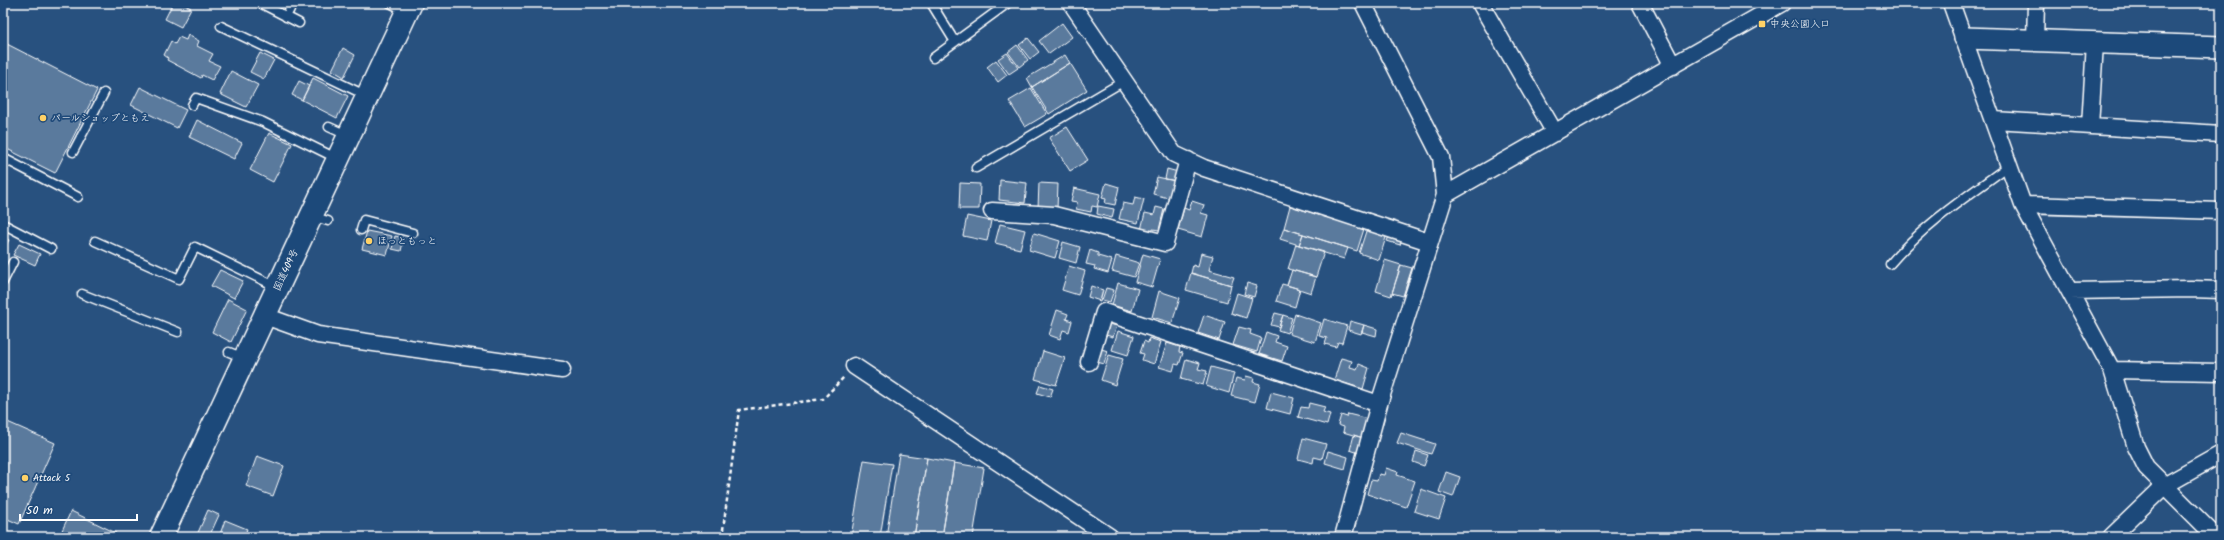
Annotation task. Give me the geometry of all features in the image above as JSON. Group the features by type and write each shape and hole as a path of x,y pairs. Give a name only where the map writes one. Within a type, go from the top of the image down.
{"highway":[{"name":"国道409号","path":"161,537 237,355 265,316 278,287 286,261 311,222 322,180 338,160 349,137 367,96 402,6"}],"street":[{"path":"1071,3 1174,154 1204,168 1429,242"},
{"path":"1343,537 1379,404 1445,195 1441,157 1363,3"},
{"path":"1480,3 1555,132"},
{"path":"1640,3 1673,66"},
{"path":"1445,195 1782,3"},
{"path":"1951,3 1965,38 2023,205 2112,370 2136,447 2146,467 2216,537"},
{"path":"2035,41 2036,3"},
{"path":"1965,38 2221,47"},
{"path":"2090,126 2095,43"},
{"path":"1994,120 2221,134"},
{"path":"992,211 1054,215 1165,243 1188,160"},
{"path":"2023,205 2221,211"},
{"path":"2070,291 2221,290"},
{"path":"1089,362 1104,312 1379,404"},
{"path":"265,316 318,335 562,370"},
{"path":"854,366 1110,537"},
{"path":"2112,370 2221,372"},
{"path":"2111,537 2164,486 2221,454"}],"lane":[{"path":"260,3 299,23"},
{"path":"286,17 293,3"},
{"path":"931,3 955,42"},
{"path":"933,58 1008,3"},
{"path":"222,26 367,96"},
{"path":"976,168 1124,81"},
{"path":"73,152 104,93"},
{"path":"192,105 196,98 263,122 338,160"},
{"path":"328,127 349,137"},
{"path":"3,158 78,197"},
{"path":"1890,264 1906,245 1947,209 2010,165"},
{"path":"361,230 364,220 413,233"},
{"path":"3,224 51,249"},
{"path":"95,241 179,279 195,247 278,287"},
{"path":"3,282 13,262"},
{"path":"82,294 178,332"}],"path":[{"path":"722,537 739,410 823,399 854,366"}],"building":[{"path":"173,3 181,3 191,8 181,27 165,19"},
{"path":"1062,23 1072,37 1049,54 1039,41"},
{"path":"188,35 199,41 197,46 213,54 209,61 220,66 212,80 202,75 201,78 167,60 168,58 164,55 171,41 175,44 179,37 186,40"},
{"path":"1028,38 1039,52 1030,59 1019,45"},
{"name":"パールショップともえ","path":"3,42 97,90 55,173 3,147"},
{"path":"1017,45 1028,60 1019,67 1008,52"},
{"path":"343,48 355,55 344,77 332,70"},
{"path":"260,53 274,60 264,79 250,72"},
{"path":"1007,53 1018,68 1009,74 998,59"},
{"path":"1065,55 1070,63 1032,87 1027,78"},
{"path":"996,60 1007,75 998,82 987,67"},
{"path":"1070,63 1087,90 1049,114 1032,87"},
{"path":"231,71 258,85 246,107 220,94"},
{"path":"313,78 348,96 337,118 302,100"},
{"path":"299,81 309,86 302,100 292,95"},
{"path":"140,87 186,110 177,128 131,105"},
{"path":"1031,88 1047,114 1025,127 1009,101"},
{"path":"197,120 242,143 234,159 189,137"},
{"path":"1067,127 1088,160 1070,171 1049,138"},
{"path":"269,133 292,144 273,182 250,170"},
{"path":"1167,169 1178,172 1176,181 1165,179"},
{"path":"1157,177 1176,181 1172,199 1153,194"},
{"path":"1000,180 1027,183 1025,203 999,200"},
{"path":"960,183 980,184 979,209 959,209"},
{"path":"1039,183 1058,184 1057,209 1038,208"},
{"path":"1106,183 1119,187 1115,205 1105,203 1106,199 1102,198"},
{"path":"1074,188 1100,194 1097,207 1092,206 1091,212 1076,209 1077,202 1071,201"},
{"path":"1135,197 1144,199 1138,223 1119,219 1123,203 1133,205"},
{"path":"1192,201 1204,205 1201,213 1208,215 1202,237 1178,230 1184,208 1189,210"},
{"path":"1098,206 1114,209 1112,218 1097,214"},
{"path":"1290,206 1364,229 1357,251 1284,228"},
{"path":"1156,207 1164,209 1159,230 1153,229 1152,233 1141,230 1145,213 1154,215"},
{"path":"967,216 991,221 987,241 963,236"},
{"path":"1000,224 1025,230 1020,249 995,243"},
{"path":"1284,228 1303,234 1299,245 1280,239"},
{"path":"1367,228 1387,234 1379,260 1359,253"},
{"path":"367,231 392,236 387,255 362,249"},
{"path":"1034,233 1060,241 1055,258 1029,250"},
{"path":"1303,234 1348,248 1344,259 1299,245"},
{"path":"1390,234 1402,238 1400,245 1387,241"},
{"path":"395,236 404,238 401,251 392,249"},
{"path":"3,237 9,240 3,251"},
{"path":"1063,242 1080,247 1076,263 1059,258"},
{"path":"19,244 40,254 35,265 13,255"},
{"path":"1296,244 1324,252 1316,277 1288,269"},
{"path":"1090,250 1098,253 1098,256 1112,260 1108,273 1094,269 1095,266 1086,264"},
{"path":"1201,253 1213,256 1209,270 1234,277 1231,285 1191,273 1193,265 1198,267"},
{"path":"1143,254 1160,259 1152,287 1135,282"},
{"path":"1116,256 1139,263 1134,277 1112,271"},
{"path":"1385,260 1401,265 1391,296 1376,291"},
{"path":"1401,265 1412,268 1403,296 1392,293"},
{"path":"1069,266 1085,271 1078,295 1062,290"},
{"path":"220,270 243,281 234,298 211,286"},
{"path":"1292,270 1316,277 1311,293 1287,285"},
{"path":"1191,273 1231,285 1227,302 1186,290"},
{"path":"1118,283 1138,289 1132,311 1112,305"},
{"path":"1247,283 1257,286 1254,297 1244,294"},
{"path":"1282,284 1300,289 1295,307 1276,301"},
{"path":"1091,286 1103,290 1100,301 1088,297"},
{"path":"1106,288 1114,290 1110,302 1102,300"},
{"path":"1159,291 1180,298 1172,323 1152,317"},
{"path":"1237,293 1252,298 1246,318 1231,313"},
{"path":"228,299 247,309 231,342 212,332"},
{"path":"1057,310 1068,314 1066,319 1072,321 1069,332 1063,330 1060,339 1049,335"},
{"path":"1275,313 1283,315 1279,327 1271,325"},
{"path":"1295,314 1321,323 1315,342 1289,334"},
{"path":"1204,315 1225,322 1219,340 1198,333"},
{"path":"1283,315 1292,318 1287,333 1278,330"},
{"path":"1324,319 1347,326 1342,343 1338,342 1336,347 1325,344 1327,338 1319,336"},
{"path":"1350,321 1364,325 1361,334 1348,330"},
{"path":"1106,323 1117,326 1113,337 1102,334"},
{"path":"1364,325 1377,329 1376,336 1362,332"},
{"path":"1239,327 1251,330 1250,334 1261,338 1257,352 1233,345"},
{"path":"1118,331 1134,336 1128,355 1112,350"},
{"path":"1266,332 1277,336 1275,342 1287,346 1282,361 1259,354"},
{"path":"1149,338 1161,342 1154,364 1142,360 1144,354 1140,353 1144,341 1148,343"},
{"path":"1167,343 1180,347 1179,352 1183,353 1179,365 1175,364 1173,371 1159,367"},
{"path":"1098,348 1108,351 1104,364 1094,361"},
{"path":"1043,351 1065,358 1056,385 1035,379"},
{"path":"1109,355 1123,359 1115,385 1101,380"},
{"path":"1341,358 1352,361 1350,367 1357,369 1359,364 1369,368 1363,389 1334,380"},
{"path":"1186,359 1200,363 1198,369 1207,371 1203,385 1181,379"},
{"path":"1211,367 1234,373 1229,393 1206,386"},
{"path":"1246,376 1254,378 1253,382 1260,384 1255,402 1231,396 1236,378 1245,380"},
{"path":"1040,385 1053,389 1050,397 1037,393"},
{"path":"1271,392 1294,398 1290,414 1267,408"},
{"path":"1309,403 1325,407 1323,412 1330,414 1327,425 1298,417 1301,407 1308,408"},
{"path":"1348,414 1368,419 1363,438 1343,432 1344,427 1338,425 1341,415 1347,417"},
{"path":"3,420 55,443 19,524 3,517"},
{"path":"1401,433 1435,444 1431,454 1397,443"},
{"path":"1354,435 1363,438 1359,453 1350,450"},
{"path":"1303,438 1326,444 1322,459 1314,457 1313,463 1298,459"},
{"path":"1328,451 1348,457 1345,469 1325,463"},
{"path":"1416,451 1428,455 1424,466 1413,462"},
{"path":"899,454 927,458 914,537 886,537"},
{"path":"257,456 284,466 273,496 246,486"},
{"path":"927,458 954,463 942,537 914,537"},
{"path":"864,460 892,464 880,537 851,537"},
{"path":"954,463 984,468 973,537 942,537"},
{"path":"1386,468 1398,472 1397,475 1415,481 1406,507 1367,494 1371,480 1377,481 1379,474 1384,475"},
{"path":"1446,472 1460,477 1453,497 1439,492"},
{"path":"1421,489 1446,498 1439,519 1414,511"},
{"path":"208,510 219,515 209,537 196,537"},
{"path":"71,511 116,533 114,537 59,537"},
{"path":"225,520 247,529 244,537 219,537"}],"place":[{"name":"中央公園入口","path":"1762,24"},
{"name":"パールショップともえ","path":"43,118"},
{"name":"ほっともっと","path":"369,241"},
{"name":"Attack 5","path":"25,478"}]}
